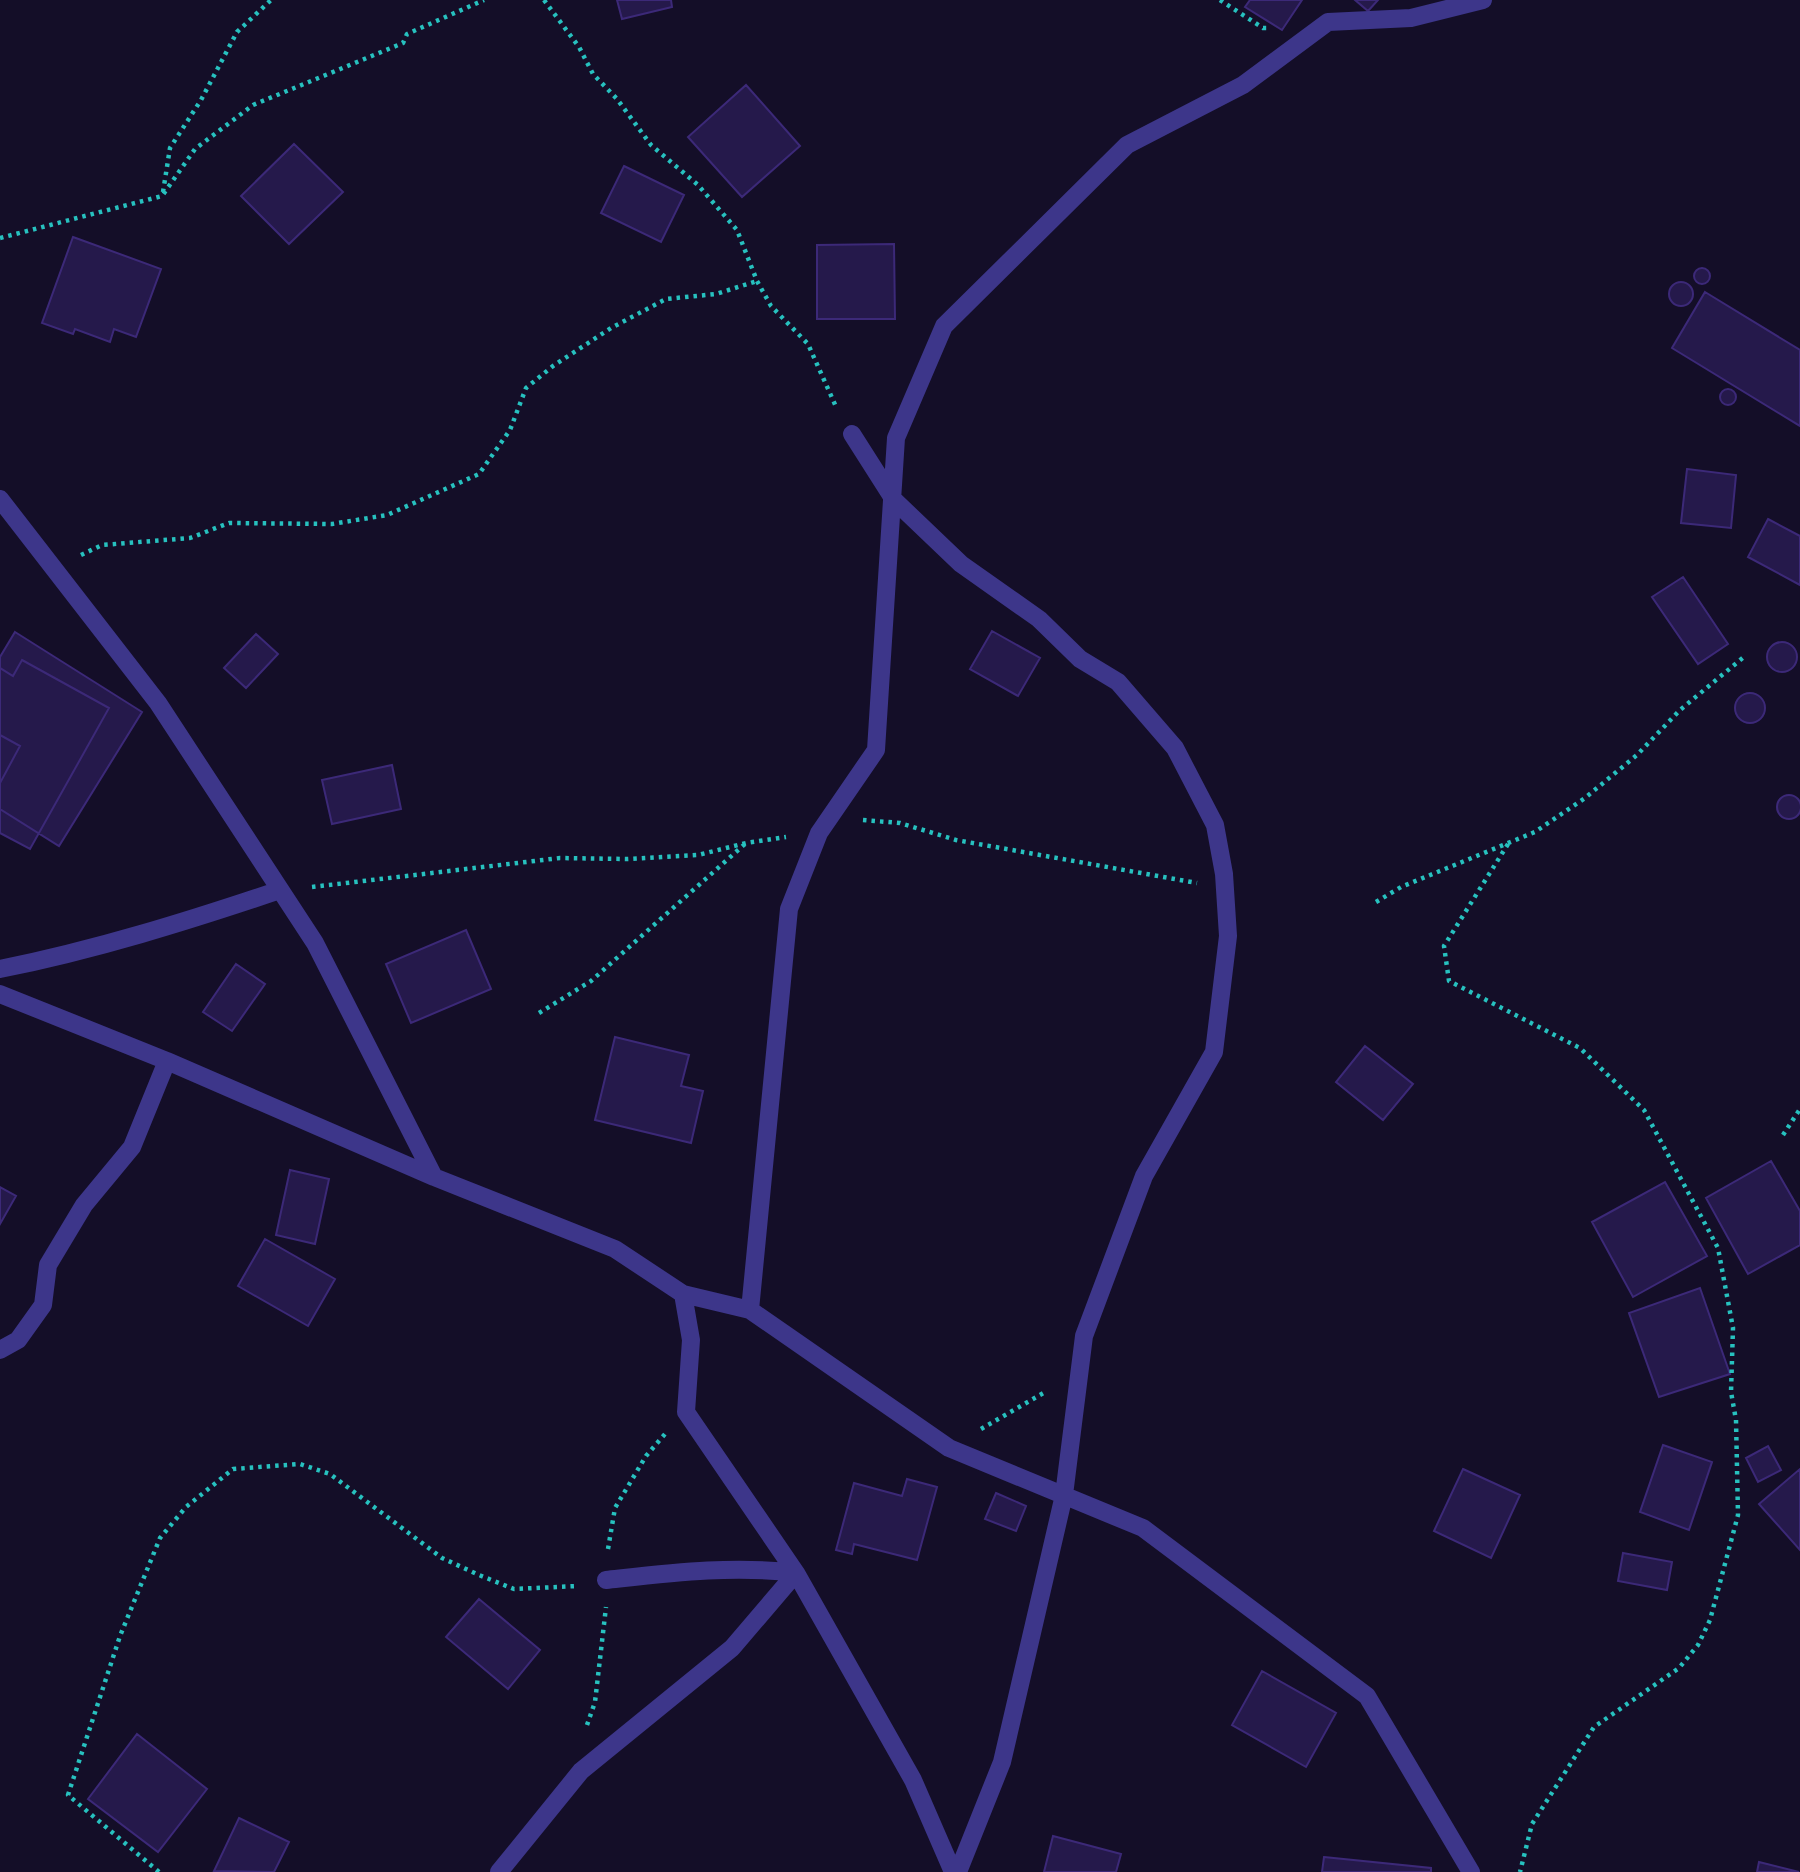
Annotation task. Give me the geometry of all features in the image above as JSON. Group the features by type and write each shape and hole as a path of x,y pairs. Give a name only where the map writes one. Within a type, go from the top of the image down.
{"street":[{"path":"750,1310 789,909 819,833 876,750 887,544 894,500 896,438 944,326 1127,145 1243,85 1328,22 1411,18 1483,0"},
{"path":"852,434 894,500 961,564 1039,620 1080,659 1118,682 1175,748 1214,825 1225,894 1228,936 1214,1052 1144,1176 1084,1336 1064,1495 1002,1762 955,1872"},
{"path":"0,499 158,703 315,943 434,1177"},
{"path":"0,969 53,958 200,917 280,890"},
{"path":"0,994 167,1061 434,1177 615,1249 683,1294 750,1310 949,1448 1143,1528 1367,1696 1471,1872"},
{"path":"0,1350 18,1340 43,1305 48,1265 84,1205 132,1147 167,1061"},
{"path":"683,1294 691,1340 686,1412 796,1573 913,1780 955,1872"},
{"path":"606,1580 758,1568 796,1573"},
{"path":"499,1872 581,1771 732,1648 796,1573"}],"path":[{"path":"162,197 170,148 201,100 237,32 271,0"},
{"path":"0,238 162,197 195,149 253,105 402,43 407,34 484,0"},
{"path":"544,0 579,47 593,74 617,99 651,145 698,185 737,230 757,281 771,306 807,344 836,407 852,434"},
{"path":"1220,0 1263,28 1276,27"},
{"path":"55,568 102,545 190,538 229,523 332,524 387,515 479,474 510,430 526,388 553,366 611,328 666,299 716,294 757,281"},
{"path":"1376,902 1401,887 1535,832 1585,798 1637,755 1680,710 1745,656"},
{"path":"280,890 560,858 628,859 698,855 746,842 819,833 867,819 900,823 956,840 1086,866 1201,884 1225,894"},
{"path":"539,1013 591,981 746,842"},
{"path":"1508,844 1444,946 1449,981 1580,1048 1644,1110 1718,1248 1733,1328 1731,1392 1736,1420 1738,1515 1723,1578 1698,1645 1679,1668 1594,1727 1532,1824 1520,1872"},
{"path":"1783,1135 1800,1109"},
{"path":"949,1448 1062,1383 1076,1387"},
{"path":"159,1872 68,1796 120,1636 160,1538 186,1507 233,1469 300,1464 330,1474 442,1558 514,1589 566,1589 606,1580"}],"building":[{"path":"617,0 671,0 672,7 622,19"},
{"path":"1250,0 1302,0 1282,30 1245,7"},
{"path":"1355,0 1378,0 1368,11"},
{"path":"746,85 800,146 742,197 688,137"},
{"path":"294,144 343,192 289,244 241,196"},
{"path":"624,166 684,195 661,242 601,213"},
{"path":"73,237 161,269 136,337 114,329 110,342 75,329 73,334 42,323"},
{"path":"894,244 895,319 817,319 817,245"},
{"path":"1702,268 1708,270 1708,282 1702,284 1696,282 1694,276 1696,270"},
{"path":"1681,282 1692,289 1693,294 1686,305 1681,306 1670,299 1669,294 1676,283"},
{"path":"1705,292 1800,350 1800,426 1672,348"},
{"path":"1728,389 1734,391 1734,403 1728,405 1722,403 1720,397 1722,391"},
{"path":"1687,469 1736,475 1731,528 1681,523"},
{"path":"1768,519 1800,536 1800,585 1748,557"},
{"path":"1683,577 1728,644 1698,664 1652,597"},
{"path":"992,631 1040,658 1018,696 970,669"},
{"path":"15,632 142,712 59,846 0,809 0,657"},
{"path":"256,634 278,654 246,688 224,668"},
{"path":"1782,642 1788,643 1796,651 1796,663 1788,671 1782,672 1776,671 1768,663 1767,657 1768,651 1776,643"},
{"path":"22,660 109,708 30,849 0,833 0,783 20,746 0,735 0,668 13,676"},
{"path":"1750,693 1761,697 1765,708 1761,719 1750,723 1739,719 1735,708 1739,697"},
{"path":"392,765 401,809 332,824 322,780"},
{"path":"1789,795 1798,798 1801,807 1798,816 1789,819 1780,816 1777,807 1780,798"},
{"path":"466,930 491,989 411,1023 386,964"},
{"path":"236,964 265,984 232,1031 203,1012"},
{"path":"615,1037 689,1055 681,1086 703,1091 691,1143 595,1120"},
{"path":"1365,1046 1413,1084 1383,1120 1336,1082"},
{"path":"1771,1161 1800,1211 1800,1245 1748,1274 1706,1198"},
{"path":"290,1170 329,1179 315,1244 276,1235"},
{"path":"1665,1182 1707,1256 1633,1297 1592,1222"},
{"path":"0,1187 16,1196 0,1224"},
{"path":"265,1239 335,1279 308,1326 238,1286"},
{"path":"1700,1288 1730,1374 1659,1397 1629,1313"},
{"path":"1663,1445 1712,1462 1689,1530 1640,1512"},
{"path":"1768,1446 1781,1470 1758,1482 1746,1458"},
{"path":"1463,1469 1520,1495 1491,1558 1434,1531"},
{"path":"1800,1469 1800,1550 1759,1504"},
{"path":"907,1479 937,1487 917,1560 854,1544 852,1554 836,1550 854,1483 902,1496"},
{"path":"996,1493 1026,1506 1016,1531 985,1519"},
{"path":"1623,1553 1672,1562 1667,1590 1618,1581"},
{"path":"479,1599 540,1650 508,1689 446,1637"},
{"path":"1262,1671 1336,1713 1306,1767 1232,1725"},
{"path":"137,1734 207,1789 158,1852 88,1799"},
{"path":"239,1818 289,1842 274,1872 214,1871"},
{"path":"1053,1836 1121,1854 1116,1872 1044,1872"},
{"path":"1324,1857 1431,1868 1431,1872 1322,1872"},
{"path":"1759,1862 1799,1872 1757,1872"}]}
